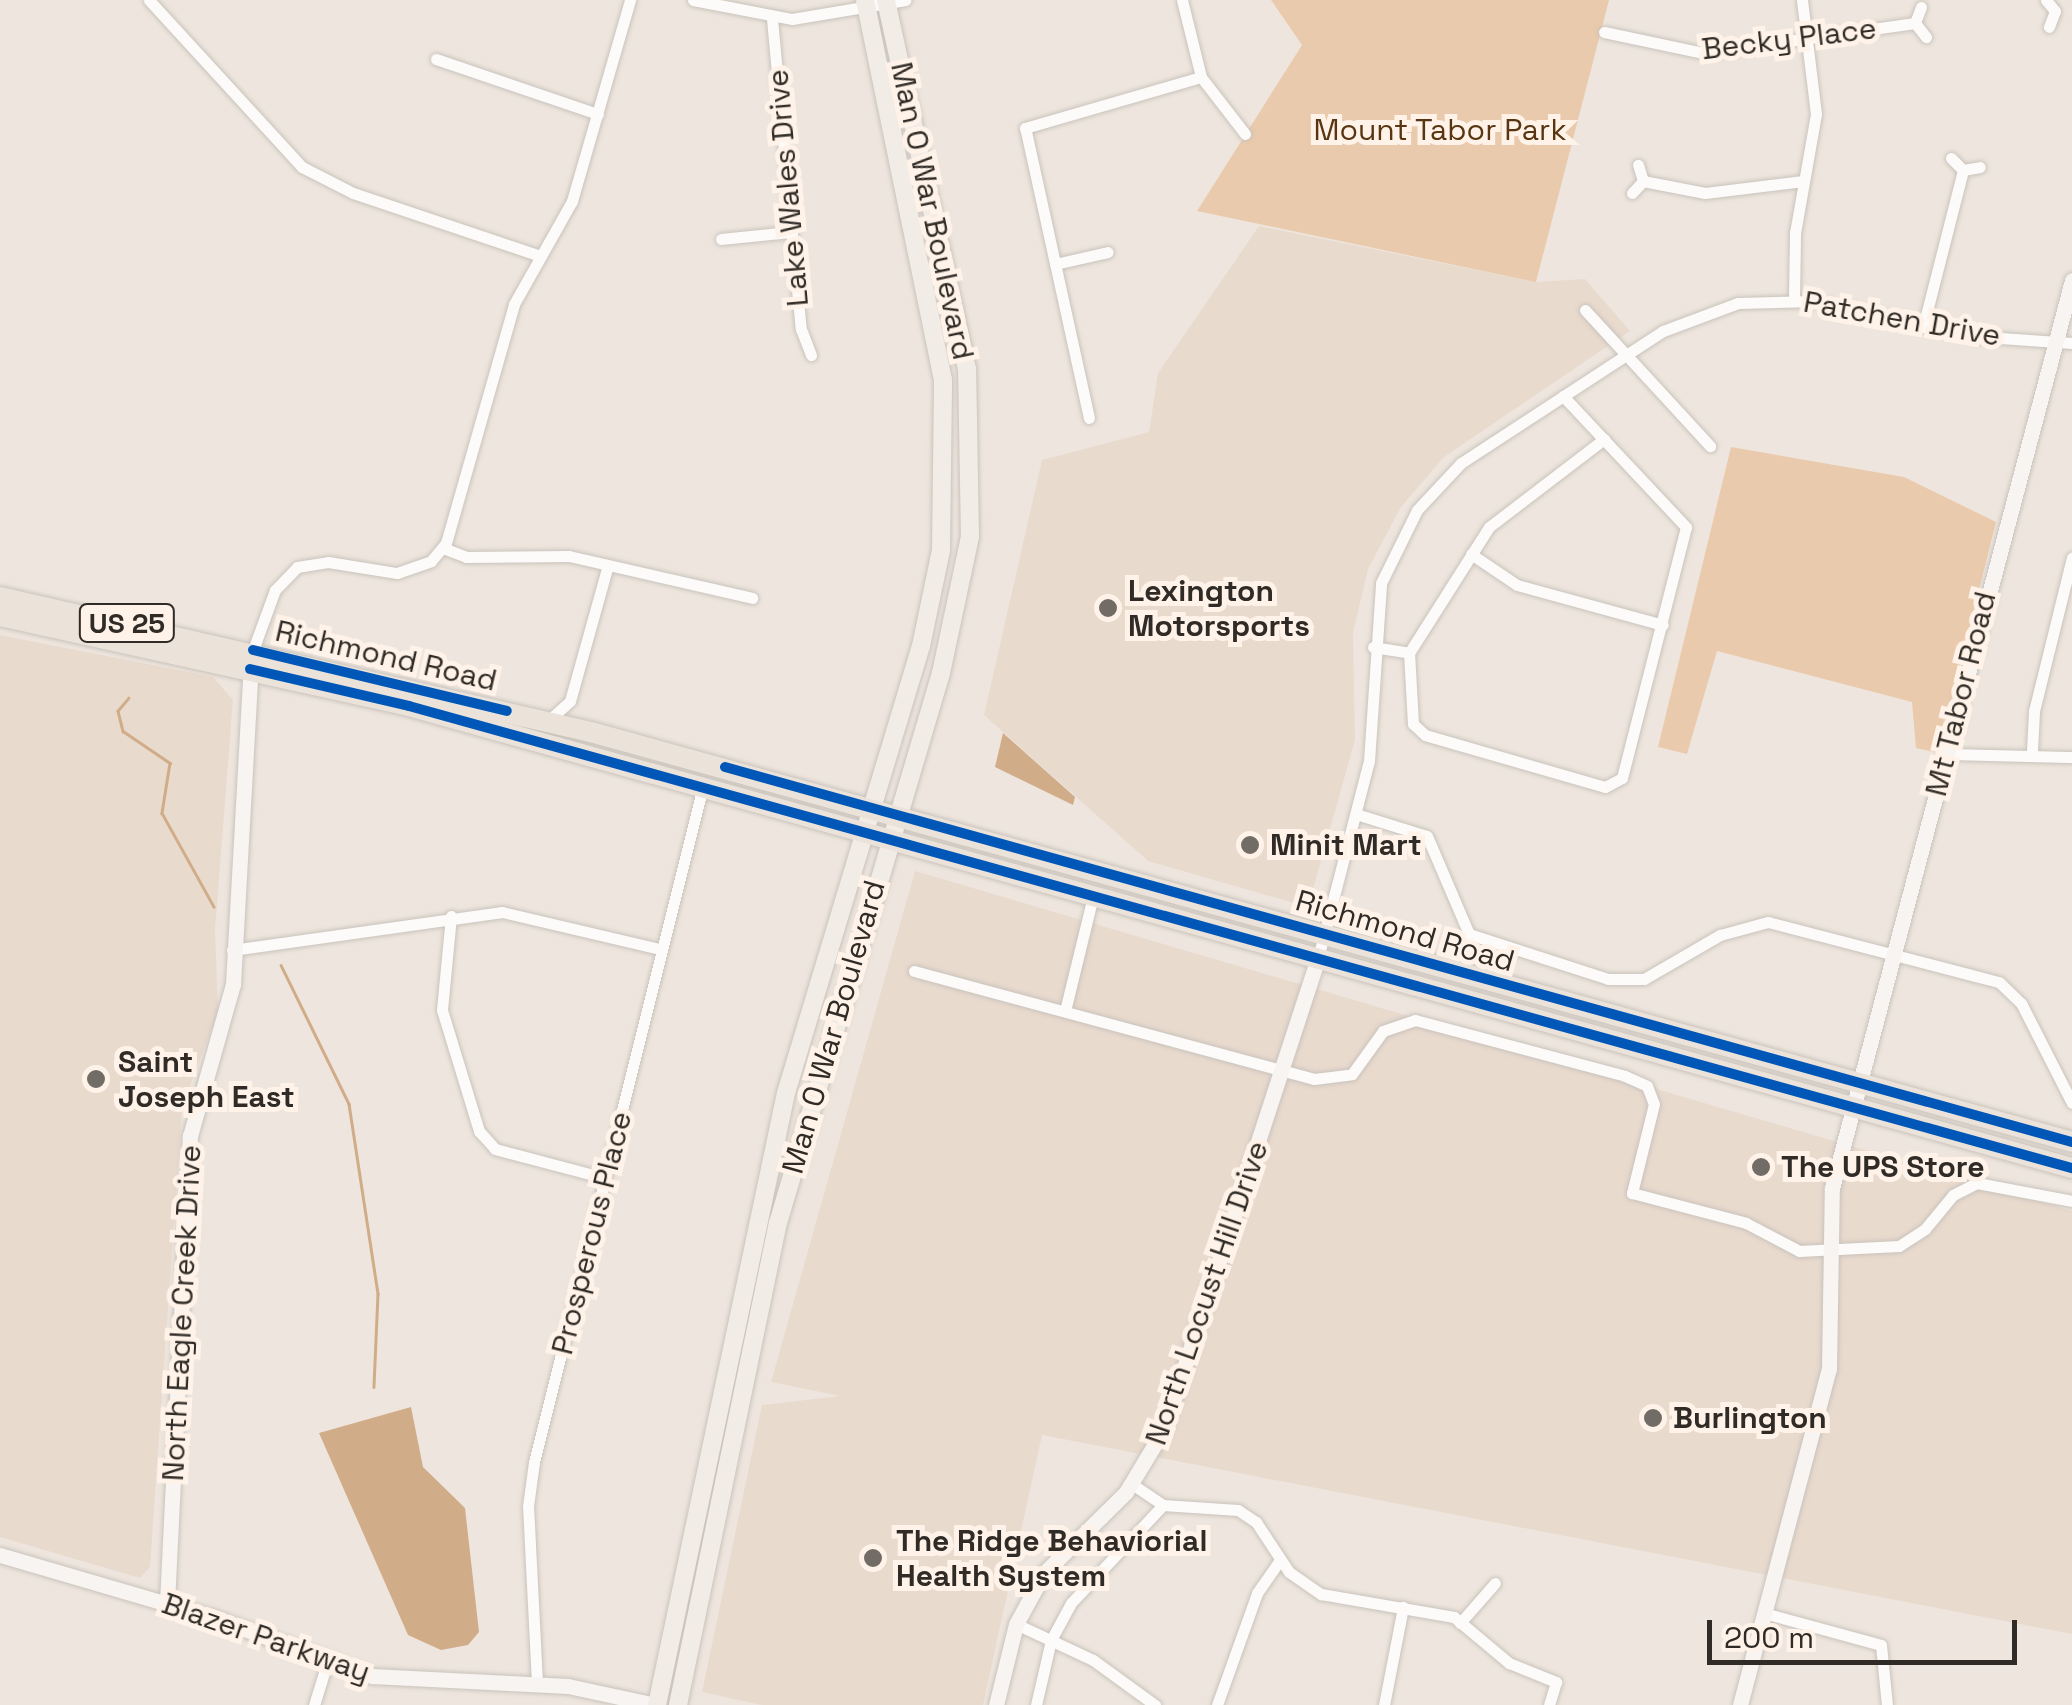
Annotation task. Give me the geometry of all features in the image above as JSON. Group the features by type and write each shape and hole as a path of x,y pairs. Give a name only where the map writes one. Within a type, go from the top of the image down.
{"highway":[{"name":"Richmond Road","path":"0,597 252,660 702,790 2072,1168"},
{"name":"Richmond Road","path":"0,616 252,660 545,720 899,814 2072,1142"}],"main road":[{"name":"Man O War Boulevard","path":"678,1705 778,1223 951,637 974,479 968,369 893,1"},
{"name":"Man O War Boulevard","path":"656,1705 778,1130 933,600 947,456 935,326 866,4"}],"street":[{"path":"149,0 302,167 353,194 540,256"},
{"path":"252,660 275,590 297,567 328,562 398,573 431,562 443,548 514,304 572,201 630,0"},
{"path":"693,0 772,19 893,1"},
{"path":"1182,0 1201,77 1245,134"},
{"path":"1794,299 1803,181 1816,114 1802,0"},
{"path":"2048,27 2051,5 2072,8"},
{"name":"Becky Place","path":"1915,23 1921,7"},
{"name":"Lake Wales Drive","path":"772,19 790,232 810,355"},
{"name":"Becky Place","path":"1604,32 1704,53 1915,23"},
{"name":"Becky Place","path":"1915,23 1926,37"},
{"path":"436,59 598,114"},
{"path":"1089,418 1025,128 1201,77"},
{"path":"1951,158 1962,170"},
{"path":"1638,165 1643,181"},
{"path":"1962,170 1980,166"},
{"path":"1923,327 1962,170"},
{"path":"1643,181 1705,193 1803,181"},
{"path":"1632,193 1643,181"},
{"path":"721,239 790,232"},
{"path":"1055,264 1108,252"},
{"name":"Mt Tabor Road","path":"1740,1705 1829,1369 1832,1188 2072,280"},
{"name":"Patchen Drive","path":"1318,958 1372,738 1372,647 1381,583 1417,510 1461,463 1626,355 1711,310 1794,299 1923,327 2072,344"},
{"path":"1586,310 1710,446"},
{"path":"1564,396 1686,527 1622,778 1605,786 1425,735 1413,724 1409,653 1489,527 1604,440"},
{"path":"443,548 466,557 548,555 752,598"},
{"path":"1471,554 1517,585 1663,625"},
{"path":"2032,751 2036,699 2072,558"},
{"path":"545,720 570,701 608,565"},
{"path":"1372,647 1409,653"},
{"name":"North Eagle Creek Drive","path":"167,1604 190,1136 228,1011 252,660"},
{"path":"570,701 591,732"},
{"path":"1946,754 2032,751 2072,757"},
{"name":"Prosperous Place","path":"538,1683 530,1488 702,790"},
{"path":"1356,814 1427,836 1443,859 1459,923 1480,941 1608,979 1644,979 1720,935 1768,922 2004,985 2072,1103"},
{"path":"1065,1011 1093,896"},
{"path":"232,950 451,916 502,912 660,949"},
{"path":"451,916 442,1010 479,1131 495,1149 605,1178"},
{"name":"North Locust Hill Drive","path":"996,1705 1016,1624 1044,1573 1132,1484 1189,1363 1318,958"},
{"path":"914,971 1284,1071 1339,1080 1357,1069 1383,1031 1415,1020 1625,1076 1647,1086 1654,1104 1632,1193 1746,1223 1788,1249 1829,1252 1907,1242 1952,1195 1978,1183 2072,1201"},
{"path":"1132,1484 1163,1505 1238,1510 1256,1522 1280,1560 1321,1594 1403,1607 1460,1624 1510,1663 1556,1682 1549,1705"},
{"path":"1036,1705 1051,1640 1071,1603 1163,1505"},
{"name":"Blazer Parkway","path":"0,1555 167,1604 326,1663 411,1682 538,1683 656,1705"},
{"path":"1217,1705 1257,1593 1280,1560"},
{"path":"1460,1624 1495,1583"},
{"path":"1384,1705 1403,1607"},
{"path":"1764,1613 1880,1645 1888,1705"},
{"path":"1016,1624 1051,1640 1155,1705"},
{"path":"314,1705 326,1663"}],"shaded area":[{"path":"1259,226 1536,282 1585,279 1630,331 1444,457 1401,507 1368,569 1353,633 1355,740 1308,907 1148,861 984,715 1042,460 1149,432 1158,373"},
{"name":"Saint Joseph East","path":"0,635 213,677 233,700 215,930 218,1012 182,1107 150,1567 140,1578 0,1537"},
{"path":"1003,733 1075,797 1073,805 995,767"},
{"path":"915,871 2072,1211 2072,1634 1042,1435 983,1705 761,1705 702,1692 762,1405 840,1396 771,1382"},
{"path":"411,1407 423,1467 465,1508 479,1632 468,1645 441,1650 408,1635 319,1433"}],"green space":[{"name":"Mount Tabor Park","path":"1271,0 1609,0 1536,282 1197,211 1302,45"},
{"path":"1731,447 1904,477 1996,522 1938,753 1916,748 1912,702 1717,651 1687,754 1658,747"}],"waterway":[{"path":"129,698 118,711 123,731 170,763 162,813 214,907"},
{"path":"281,965 349,1104 378,1294 374,1387"}],"cycle path":[{"path":"253,650 507,711"},
{"path":"250,669 409,706 2072,1168"},
{"path":"725,767 2072,1142"}],"place":[{"name":"Lexington Motorsports","path":"1108,608"},
{"name":"Minit Mart","path":"1250,845"},
{"name":"Saint Joseph East","path":"96,1079"},
{"name":"The UPS Store","path":"1761,1167"},
{"name":"Burlington","path":"1653,1418"},
{"name":"The Ridge Behaviorial Health System","path":"873,1558"}]}
